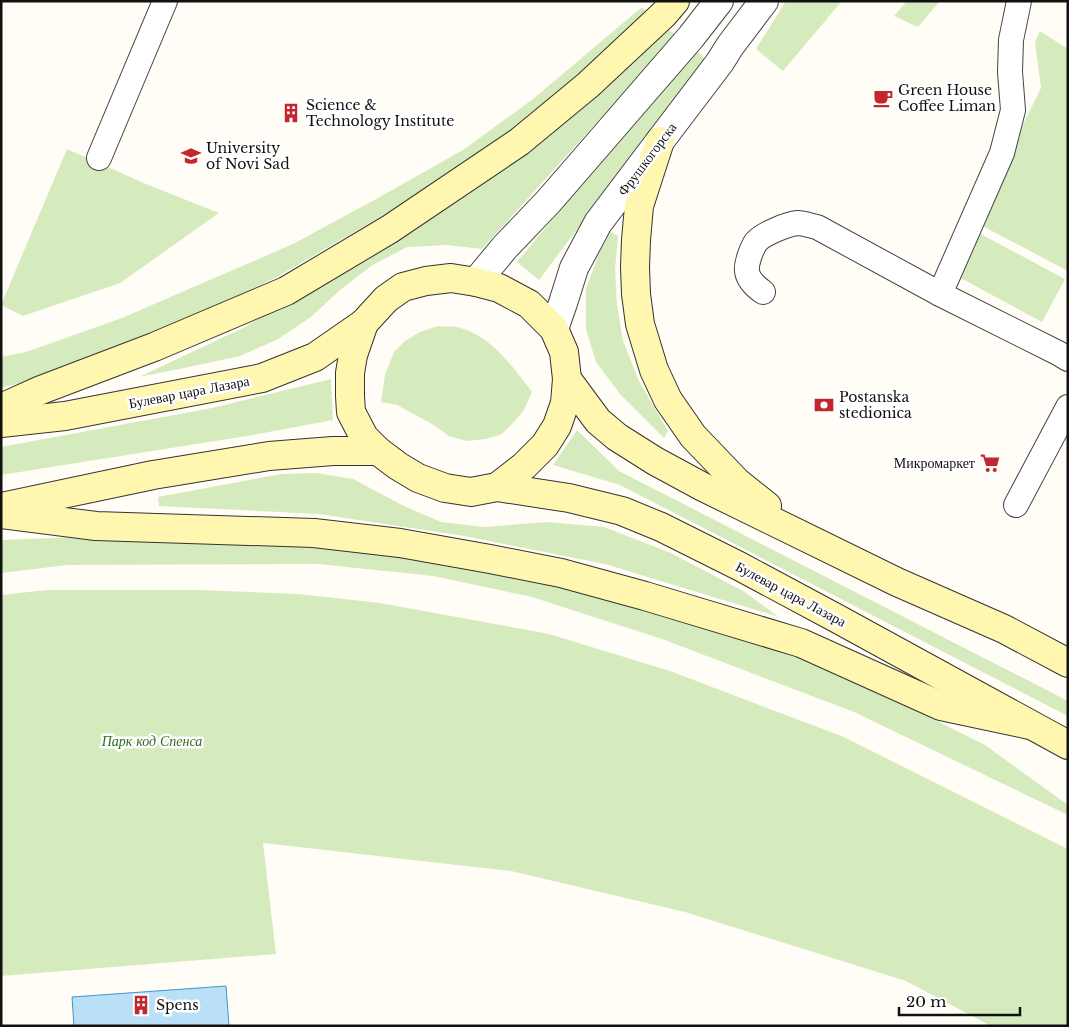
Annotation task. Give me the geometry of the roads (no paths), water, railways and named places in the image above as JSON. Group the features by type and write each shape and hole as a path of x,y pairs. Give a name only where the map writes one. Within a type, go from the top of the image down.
{"main road":[{"path":"1,408 41,390 154,347 286,291 390,229 519,142 588,85 664,14 674,1"},
{"path":"660,141 639,206 635,267 640,324 654,370 668,400 693,436 737,482 801,534"},
{"path":"451,278 476,282 499,288 529,304 554,329 564,352 567,379 565,403 557,426 545,446 524,466 497,487 471,492 445,488 418,478 378,451 364,437 351,412 350,373 353,355 364,323 386,299 403,287 426,281 451,278"},
{"name":"Булевар цара Лазара","path":"1,423 65,416 262,378 315,357 364,323"},
{"path":"567,379 598,421 618,437 663,466 897,582 1004,629 1068,662"},
{"path":"1,506 154,475 269,456 333,451 378,451"},
{"name":"Булевар цара Лазара","path":"497,487 569,498 622,511 660,527 739,566 1068,745"},
{"path":"1,514 96,526 314,533 400,543 543,570 645,596 801,643 940,706 1030,725"}],"street":[{"path":"476,282 691,37 719,1"},
{"name":"Фрушкогорска","path":"554,329 574,268 598,223 764,1"}],"lane":[{"path":"99,158 165,1"},
{"path":"940,294 1002,153 1013,110 1010,72 1011,40 1019,1"},
{"path":"763,292 752,283 747,271 749,256 756,242 766,234 798,223 817,226 940,294 1068,359"},
{"path":"1016,505 1068,407"}],"water":[{"path":"226,986 229,1026 74,1026 72,997"}],"place":[{"name":"Green House Coffee Liman","path":"883,98"},
{"name":"Science & Technology Institute","path":"291,113"},
{"name":"University of Novi Sad","path":"191,156"},
{"name":"Postanska stedionica","path":"824,405"},
{"name":"Микромаркет","path":"990,463"},
{"name":"Spens","path":"141,1005"}],"park label":[{"name":"Парк код Спенса","path":"152,741"}]}
